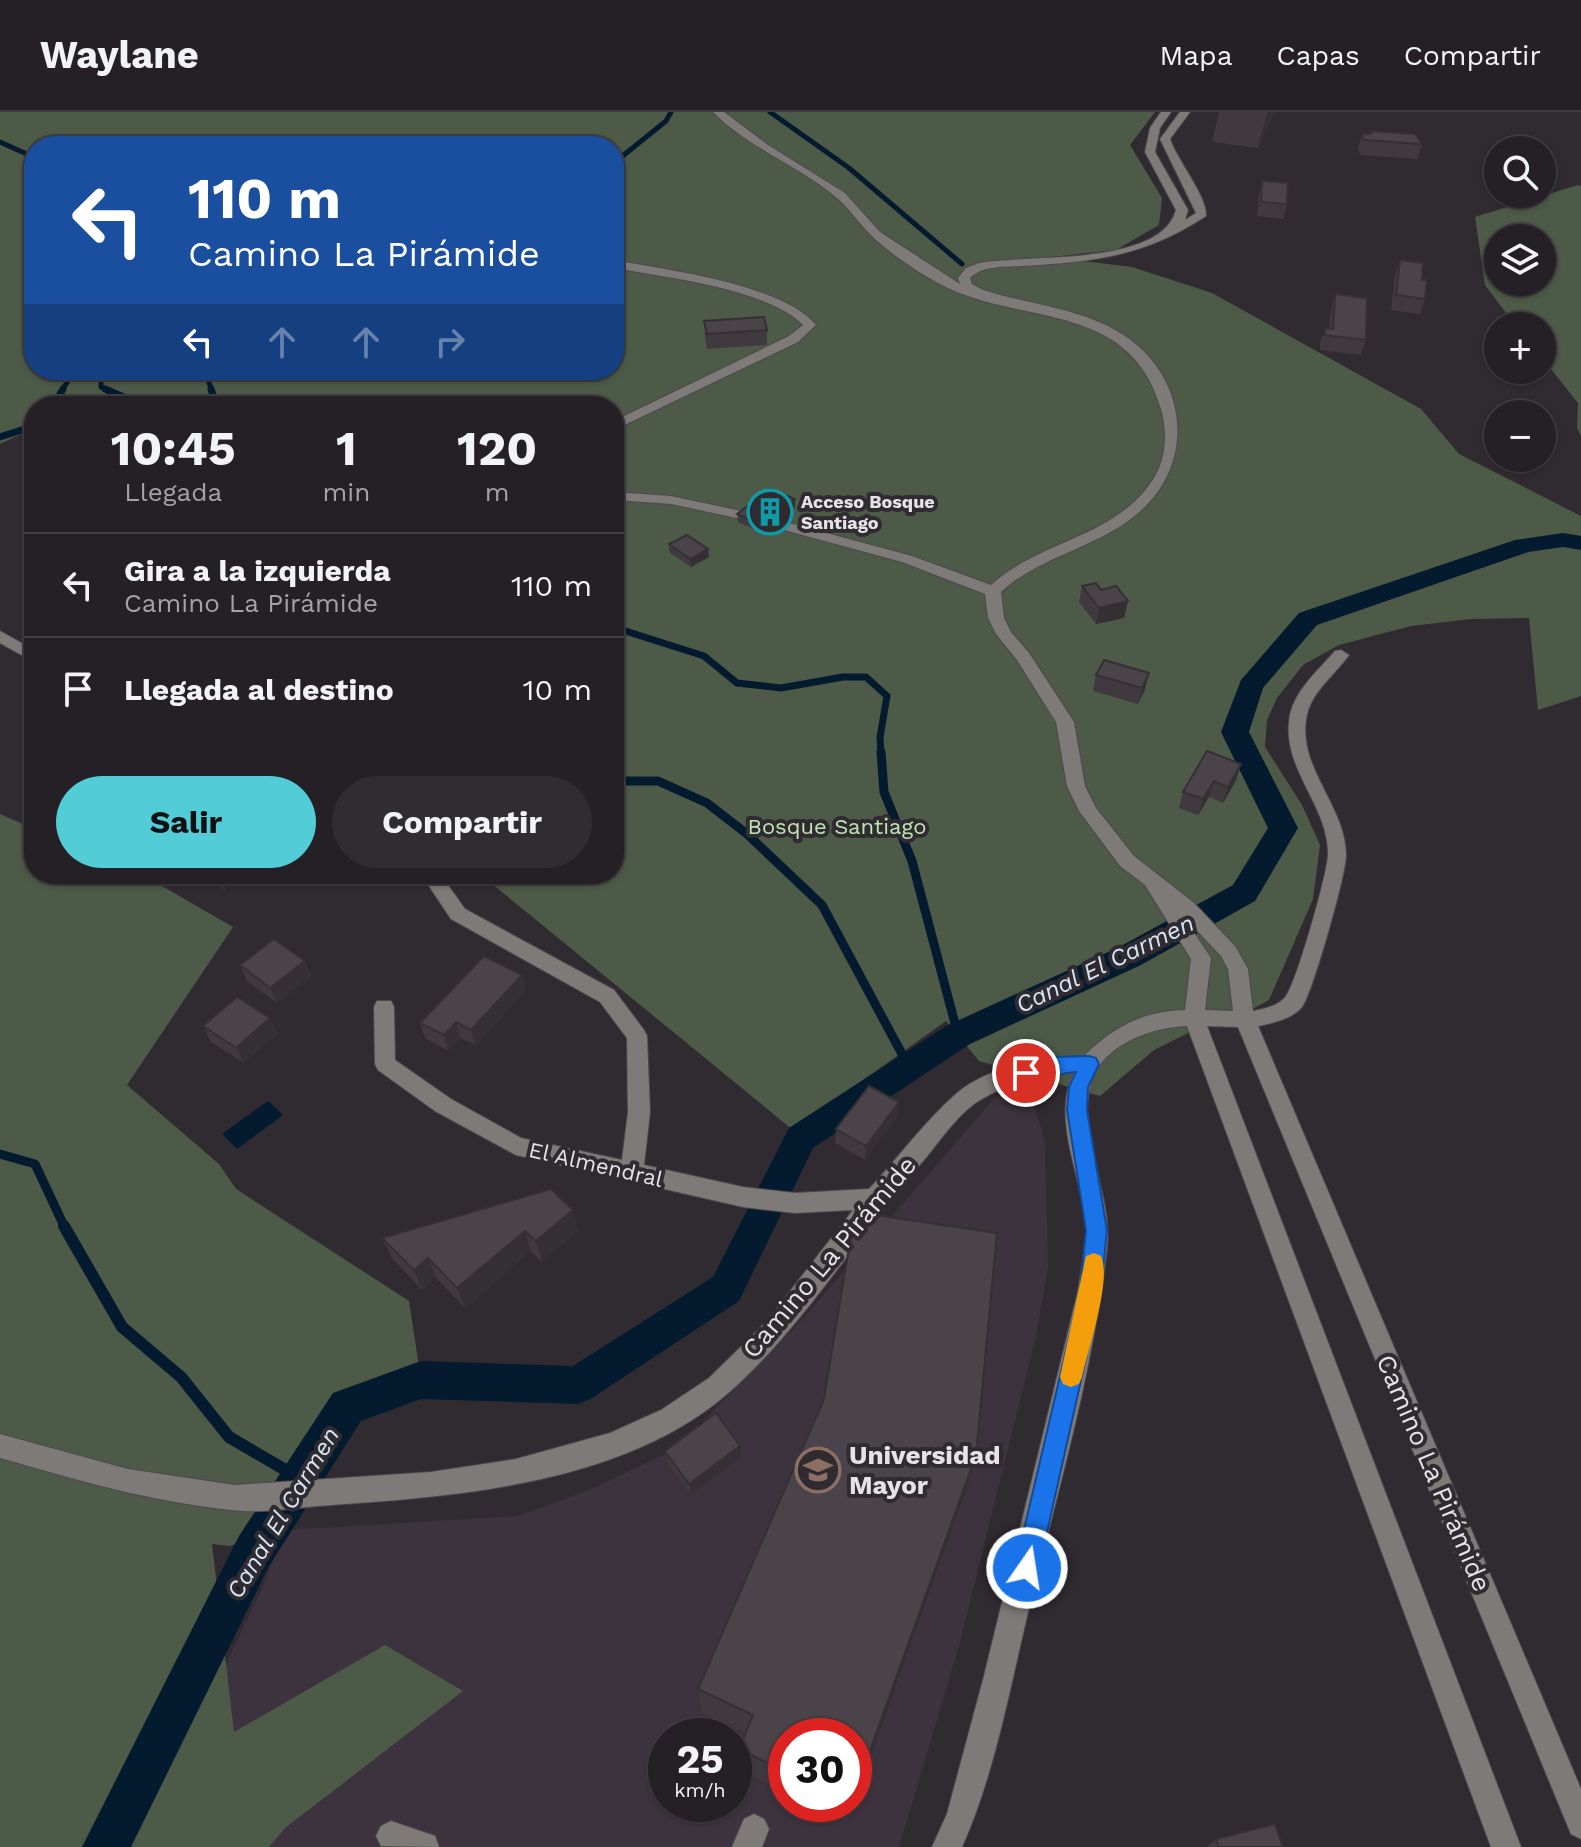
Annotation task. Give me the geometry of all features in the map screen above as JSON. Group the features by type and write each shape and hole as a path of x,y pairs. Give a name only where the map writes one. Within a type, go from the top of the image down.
{"street":[{"path":"718,112 764,147 841,195 876,234 954,286 1093,326 1128,344 1141,357 1161,388 1172,441 1164,472 1156,487 1134,509 1104,530 1060,548 1006,577 993,591 907,559 774,523"},
{"path":"1162,239 1179,221 1182,210 1150,156 1147,144 1153,127 1166,112"},
{"path":"979,293 967,286 964,278 976,268 1117,255 1162,239 1202,214 1195,191 1171,160 1165,139 1185,112"},
{"path":"624,266 744,291 807,319 810,325 807,332 718,372 624,421"},
{"path":"624,497 671,500 746,516"},
{"name":"Camino La Pirámide","path":"993,591 996,618 1004,634 1023,657 1065,722 1076,786 1088,811 1127,861 1177,909 1228,951 1238,969 1244,1018 1581,1824"},
{"path":"0,636 24,651"},
{"path":"947,1847 961,1816 1020,1599 1091,1291 1097,1230 1077,1110 1079,1087 1089,1064 1120,1035 1152,1019 1275,1016 1294,1002 1324,914 1335,870 1335,840 1299,754 1297,720 1307,694 1341,655"},
{"path":"437,884 458,914 607,996 637,1036 639,1112 632,1173"},
{"name":"Camino La Pirámide","path":"1177,909 1201,958 1194,1016 1205,1053 1506,1847"},
{"name":"El Almendral","path":"384,1007 385,1064 443,1105 516,1146 743,1197 795,1203 875,1199"},
{"name":"Camino La Pirámide","path":"0,1446 128,1482 235,1498 431,1485 516,1472 612,1445 670,1419 718,1386 775,1329 875,1199 965,1099 998,1081 1054,1065 1089,1064"},
{"path":"391,1836 424,1847"}],"shaded area":[{"name":"Universidad Mayor","path":"1013,1086 1030,1093 1045,1141 1048,1267 1036,1337 959,1646 899,1847 139,1847 263,1586 285,1530 518,1516 589,1490 676,1449 799,1323 994,1099"}],"green space":[{"name":"Bosque Santiago","path":"0,112 1155,112 1130,145 1162,198 1159,225 1116,250 1051,257 1132,267 1212,293 1421,409 1459,454 1484,467 1484,472 1494,472 1581,516 1581,696 1538,710 1529,618 1471,619 1411,626 1339,645 1303,665 1277,698 1267,720 1265,747 1302,805 1320,845 1313,899 1269,1000 1249,1011 1202,1026 1154,1050 1100,1096 979,1061 946,1021 793,1130 492,884 624,884 624,396 24,396 24,433 0,444"},
{"path":"1581,186 1581,436 1577,428 1578,403 1556,376 1556,312 1505,312 1493,296 1556,296 1556,224 1484,224 1484,278 1475,217 1504,208 1556,208 1556,192"},
{"path":"0,814 24,825 24,884 158,884 233,927 127,1085 219,1164 236,1189 409,1301 421,1380 347,1407 285,1530 229,1546 212,1544 234,1732 385,1645 463,1691 285,1828 269,1847 0,1847"}],"water":[{"path":"268,1101 283,1115 237,1149 222,1134"}],"building":[{"path":"1370,131 1415,134 1422,144 1364,140 1362,134 1371,134"},
{"path":"1262,181 1288,183 1287,204 1261,202"},
{"path":"1400,260 1423,263 1422,280 1427,280 1425,299 1396,295"},
{"path":"1335,294 1367,298 1366,340 1324,335 1325,328 1333,329"},
{"path":"764,317 767,330 707,334 704,321"},
{"path":"770,489 795,499 762,525 737,514"},
{"path":"687,535 708,549 690,559 669,544"},
{"path":"1096,583 1101,590 1116,586 1128,601 1099,608 1082,586"},
{"path":"1104,660 1149,673 1142,688 1096,675"},
{"path":"1207,751 1241,764 1228,787 1214,781 1203,799 1183,792"},
{"path":"274,939 305,961 270,988 240,965"},
{"path":"484,956 522,975 471,1030 456,1022 444,1035 420,1023"},
{"path":"237,997 270,1018 236,1048 203,1026"},
{"path":"869,1086 899,1102 866,1146 836,1129"},
{"path":"551,1189 573,1210 536,1241 525,1231 457,1288 428,1258 414,1270 382,1238"},
{"path":"855,1212 997,1233 976,1455 872,1745 872,1718 768,1718 768,1763 752,1755 753,1715 698,1689 824,1399"},
{"path":"716,1413 740,1446 689,1484 665,1451"},
{"path":"1275,1824 1283,1847 1219,1847 1216,1839"}],"waterway":[{"path":"624,155 666,121 671,112"},
{"path":"770,112 849,168 962,264"},
{"path":"0,142 24,153"},
{"path":"62,391 68,380"},
{"path":"101,380 101,387 110,391"},
{"path":"208,380 212,391"},
{"path":"59,396 63,389"},
{"path":"105,389 121,396"},
{"path":"211,389 213,396"},
{"path":"0,437 24,429"},
{"name":"Canal El Carmen","path":"106,1847 254,1551 347,1407 421,1380 578,1385 726,1289 801,1138 958,1035 1130,956 1244,893 1283,828 1235,732 1250,686 1308,619 1524,545 1563,540 1581,543"},
{"path":"624,631 704,656 737,683 781,688 843,677 866,677 887,696 880,737 881,754"},
{"path":"881,752 884,792 912,861 958,1035"},
{"path":"624,781 658,781 707,803 747,834 822,905 909,1067"},
{"path":"0,1154 35,1164 64,1227"},
{"path":"64,1227 122,1327 181,1377 229,1437 301,1479"}],"slow traffic":[{"path":"1071,1377 1091,1291 1094,1263"}],"place":[{"name":"Acceso Bosque Santiago","path":"770,512"},
{"name":"Universidad Mayor","path":"818,1470"}],"route":[{"path":"1026,1073 1054,1065 1089,1064 1079,1087 1077,1110 1097,1230 1091,1291 1027,1568"}]}
